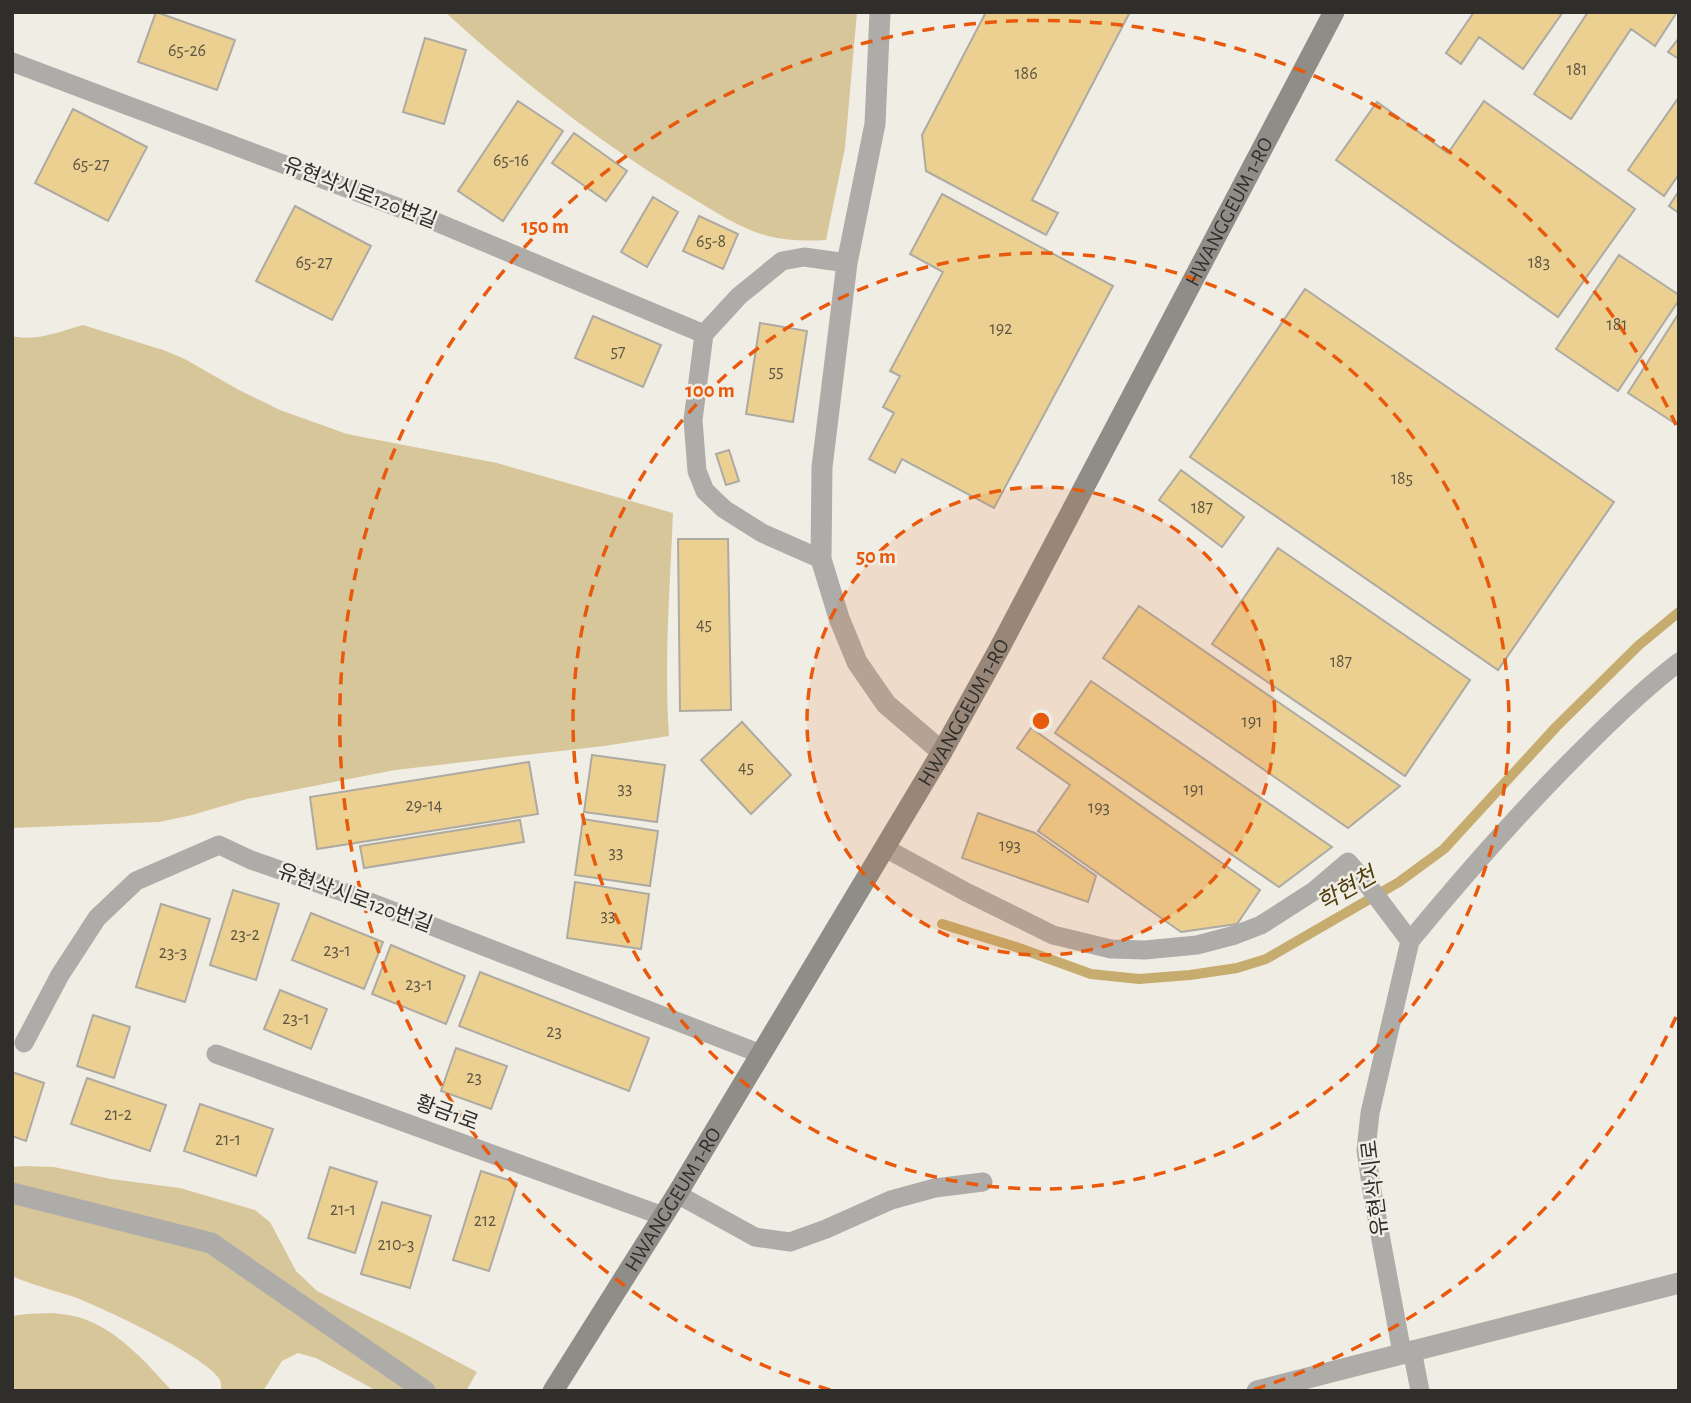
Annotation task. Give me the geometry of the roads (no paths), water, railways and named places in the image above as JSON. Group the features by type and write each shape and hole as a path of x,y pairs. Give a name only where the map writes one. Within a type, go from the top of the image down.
{"street":[{"path":"880,12 875,124 848,263 822,467 821,559 856,662 886,704 942,752"},
{"name":"HWANGGEUM 1-RO","path":"553,1391 677,1194 942,752 999,649 1334,12"},
{"path":"12,1193 211,1244 425,1391"},
{"path":"1257,1391 1679,1283"}],"lane":[{"name":"유현삭시로120번길","path":"12,62 429,219 704,334"},
{"path":"821,559 762,533 724,509 705,491 696,471 692,420 704,334 739,296 782,261 804,257 848,263"},
{"path":"884,848 1053,934 1111,949 1145,950 1197,945 1261,925 1314,891 1348,862 1410,941 1468,871 1550,782 1622,711 1679,662"},
{"name":"유현삭시로120번길","path":"24,1043 60,975 97,918 136,881 219,845 251,860 370,902 761,1054"},
{"name":"유현삭시로","path":"1410,941 1370,1113 1366,1150 1372,1191 1407,1352 1420,1391"},
{"name":"황금1로","path":"216,1054 663,1216"},
{"path":"677,1194 755,1237 790,1242 891,1200 935,1188 983,1182"}],"waterway":[{"name":"학현천","path":"942,924 1091,974 1139,979 1190,975 1237,968 1266,959 1399,882 1444,849 1556,727 1639,645 1679,612"}]}
